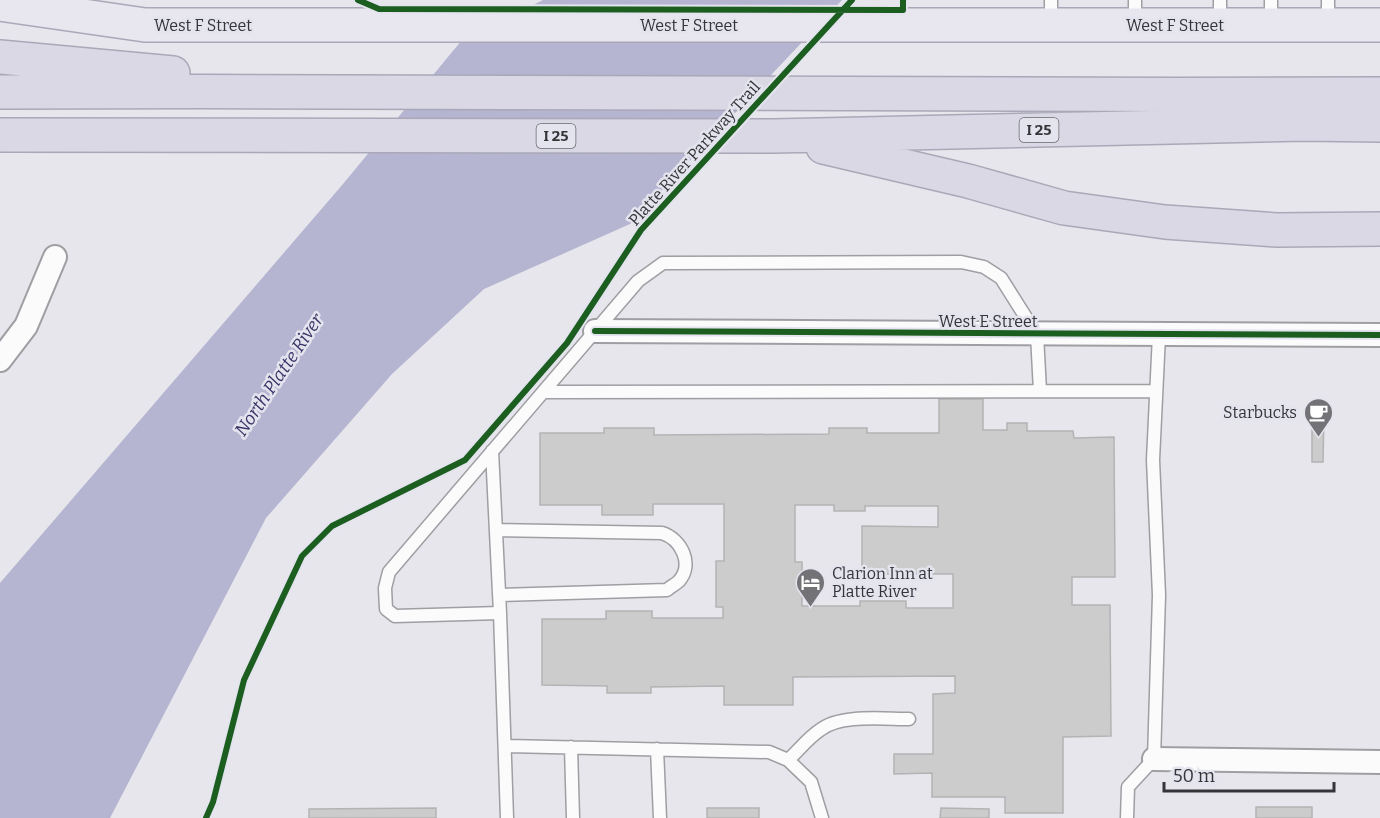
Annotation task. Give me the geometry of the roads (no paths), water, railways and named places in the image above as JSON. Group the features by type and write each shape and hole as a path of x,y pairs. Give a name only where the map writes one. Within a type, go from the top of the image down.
{"highway":[{"path":"0,57 146,70 315,91"},
{"name":"I 25","path":"0,92 815,94 1304,110 1380,125"},
{"name":"I 25","path":"2,135 774,136 1304,110 1380,94"},
{"path":"774,136 968,181 1064,208 1165,222 1277,230 1380,229"}],"main road":[{"name":"West F Street","path":"0,4 75,8 145,25 877,26 1051,13 1328,12 1380,25"}],"street":[{"path":"0,360 26,326 55,257"},
{"name":"West E Street","path":"595,331 1380,335"},
{"path":"1154,759 1380,762"}],"lane":[{"path":"500,613 395,616 387,609 385,588 389,572 638,281 663,263 961,262 984,267 1001,278 1036,335 1040,391"},
{"path":"1127,818 1128,787 1154,759 1159,595 1153,460 1159,335"},
{"path":"543,392 1156,391"},
{"path":"492,451 500,595 507,818"},
{"path":"496,530 662,533 674,537 685,555 684,570 679,581 667,590 500,595"},
{"path":"789,760 821,728 837,722 858,719 909,719"},
{"path":"505,746 769,752 789,760 811,782 822,818"},
{"path":"571,747 573,818"},
{"path":"657,749 660,818"}],"water":[{"name":"North Platte River","path":"543,0 842,0 630,224 484,289 392,374 266,518 110,818 0,818 0,583 343,184 462,40"}],"place":[{"name":"Starbucks","path":"1318,438"},
{"name":"Clarion Inn at Platte River","path":"811,608"}]}
